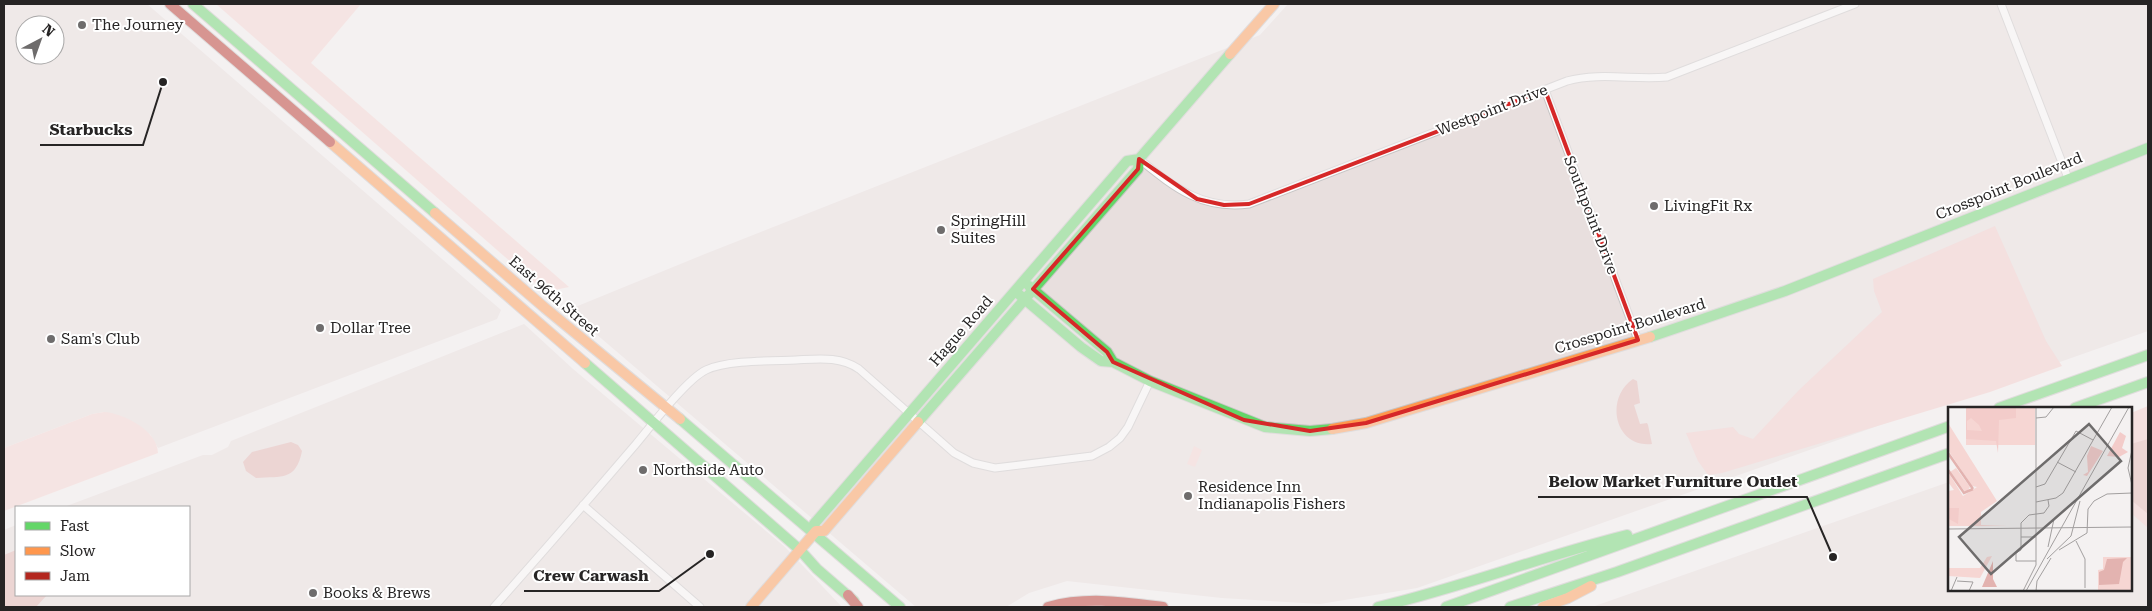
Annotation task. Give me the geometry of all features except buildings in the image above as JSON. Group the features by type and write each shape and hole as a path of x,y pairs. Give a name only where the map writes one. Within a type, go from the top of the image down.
{"main road":[{"name":"East 96th Street","path":"170,4 800,550 817,569 862,607"},
{"name":"East 96th Street","path":"192,4 606,360 667,408 900,607"},
{"name":"Hague Road","path":"1140,159 1127,161 814,524 814,533 824,531 919,422 1138,169 1140,159 1274,4"},
{"name":"Crosspoint Boulevard","path":"1015,291 1101,361 1113,362 1150,380 1255,424 1292,430 1329,430 1366,423 1732,310 1825,276 2068,178 2148,148"},
{"path":"380,186 409,204 447,235 452,237 457,233"},
{"name":"Crosspoint Boulevard","path":"1024,281 1107,352 1113,362"},
{"path":"557,339 565,336 591,354 606,360"},
{"path":"2002,407 2148,355"},
{"path":"2078,407 2148,382"},
{"path":"1446,607 1948,427"},
{"path":"1510,607 1617,572 1715,535 1948,453"},
{"path":"1378,607 1443,590 1595,542 1669,526"},
{"path":"751,607 814,533"},
{"path":"1543,607 1568,598 1617,572"},
{"path":"848,596 858,607"},
{"path":"1048,607 1071,601 1091,600 1163,607"}],"street":[{"name":"Westpoint Drive","path":"1140,159 1184,193 1197,199 1224,205 1249,204 1583,76 1599,75 1650,79 1667,77 1701,66 1855,4"},
{"path":"2001,4 2068,178"},
{"name":"Southpoint Drive","path":"1545,90 1638,340"},
{"path":"494,607 653,423 694,379 707,370 730,364 830,358 854,366 958,456 988,467 999,468 1092,456 1109,447 1120,438 1128,427 1150,380"},
{"path":"583,505 700,607"}],"highlighted area":[{"path":"1545,90 1638,340 1366,423 1310,431 1244,420 1113,362 1107,352 1033,289 1138,169 1139,159 1197,199 1224,205 1249,204"}],"shaded area":[{"path":"4,4 147,4 501,310 497,319 158,448 150,434 104,412 92,414 4,448"},
{"path":"216,4 361,4 311,63 569,287 545,292"},
{"path":"1288,4 2148,4 2148,331 1417,588 1320,604 1222,598 1067,581 1029,593 1006,607 916,607 568,310 1260,35"},
{"path":"1995,226 2046,341 2062,366 1990,392 1722,473 1708,475 1698,461 1686,433 1733,427 1739,434 1753,439 1799,390 1882,312 1874,291 1873,279"},
{"path":"524,324 573,369 785,547 842,607 4,607 4,530 15,525 15,596 190,596 190,506 67,506 203,455 212,455 228,447 231,441"},
{"path":"1633,379 1637,381 1640,403 1634,405 1640,424 1647,423 1648,425 1652,444 1639,443 1629,438 1622,430 1618,420 1619,398 1624,388"},
{"path":"2148,406 2148,528 2132,514 2132,413"},
{"path":"2148,412 2148,607 1592,607 1948,482 1948,591 2132,591 2132,418"},
{"path":"111,413 138,424 152,437 158,453 4,511 4,448 92,414"},
{"path":"2148,439 2148,514 2132,501 2132,444"},
{"path":"291,442 298,445 302,451 296,468 292,472 280,476 256,478 246,471 243,462 252,452"},
{"path":"1194,446 1202,450 1195,467 1187,464"},
{"path":"15,550 15,596 46,596 36,607 4,607 4,555"}],"traffic: fast":[{"path":"193,4 435,213"},
{"path":"918,422 1138,169 1139,159 1230,54"},
{"path":"1650,337 1785,291 2148,148"},
{"path":"816,531 814,524 1127,161 1139,159"},
{"path":"1029,286 1107,352 1113,362"},
{"path":"1015,291 1081,347 1101,361 1113,362 1150,381 1265,427 1310,431 1332,429"},
{"path":"2002,407 2148,355"},
{"path":"585,363 800,550 817,569 854,601"},
{"path":"2078,407 2148,382"},
{"path":"680,419 900,607"},
{"path":"1446,607 1948,427"},
{"path":"1510,607 1617,572 1948,454"},
{"path":"1378,607 1627,535"}],"traffic: slow":[{"path":"1230,54 1274,4"},
{"path":"330,142 585,363"},
{"path":"435,213 545,308 680,419"},
{"path":"1332,429 1366,423 1650,337"},
{"path":"751,607 816,531 824,531 918,422"},
{"path":"1543,607 1568,598 1591,586"}],"traffic: jam":[{"path":"170,4 330,142"},
{"path":"848,595 858,607"},
{"path":"1048,607 1091,601 1163,607"}],"place":[{"name":"The Journey","path":"82,25"},
{"name":"Starbucks","path":"163,82"},
{"name":"LivingFit Rx","path":"1654,206"},
{"name":"SpringHill Suites","path":"941,230"},
{"name":"Dollar Tree","path":"320,328"},
{"name":"Sam's Club","path":"51,339"},
{"name":"Northside Auto","path":"643,470"},
{"name":"Residence Inn Indianapolis Fishers","path":"1188,496"},
{"name":"Crew Carwash","path":"710,554"},
{"name":"Below Market Furniture Outlet","path":"1833,557"},
{"name":"Books & Brews","path":"313,593"}]}
